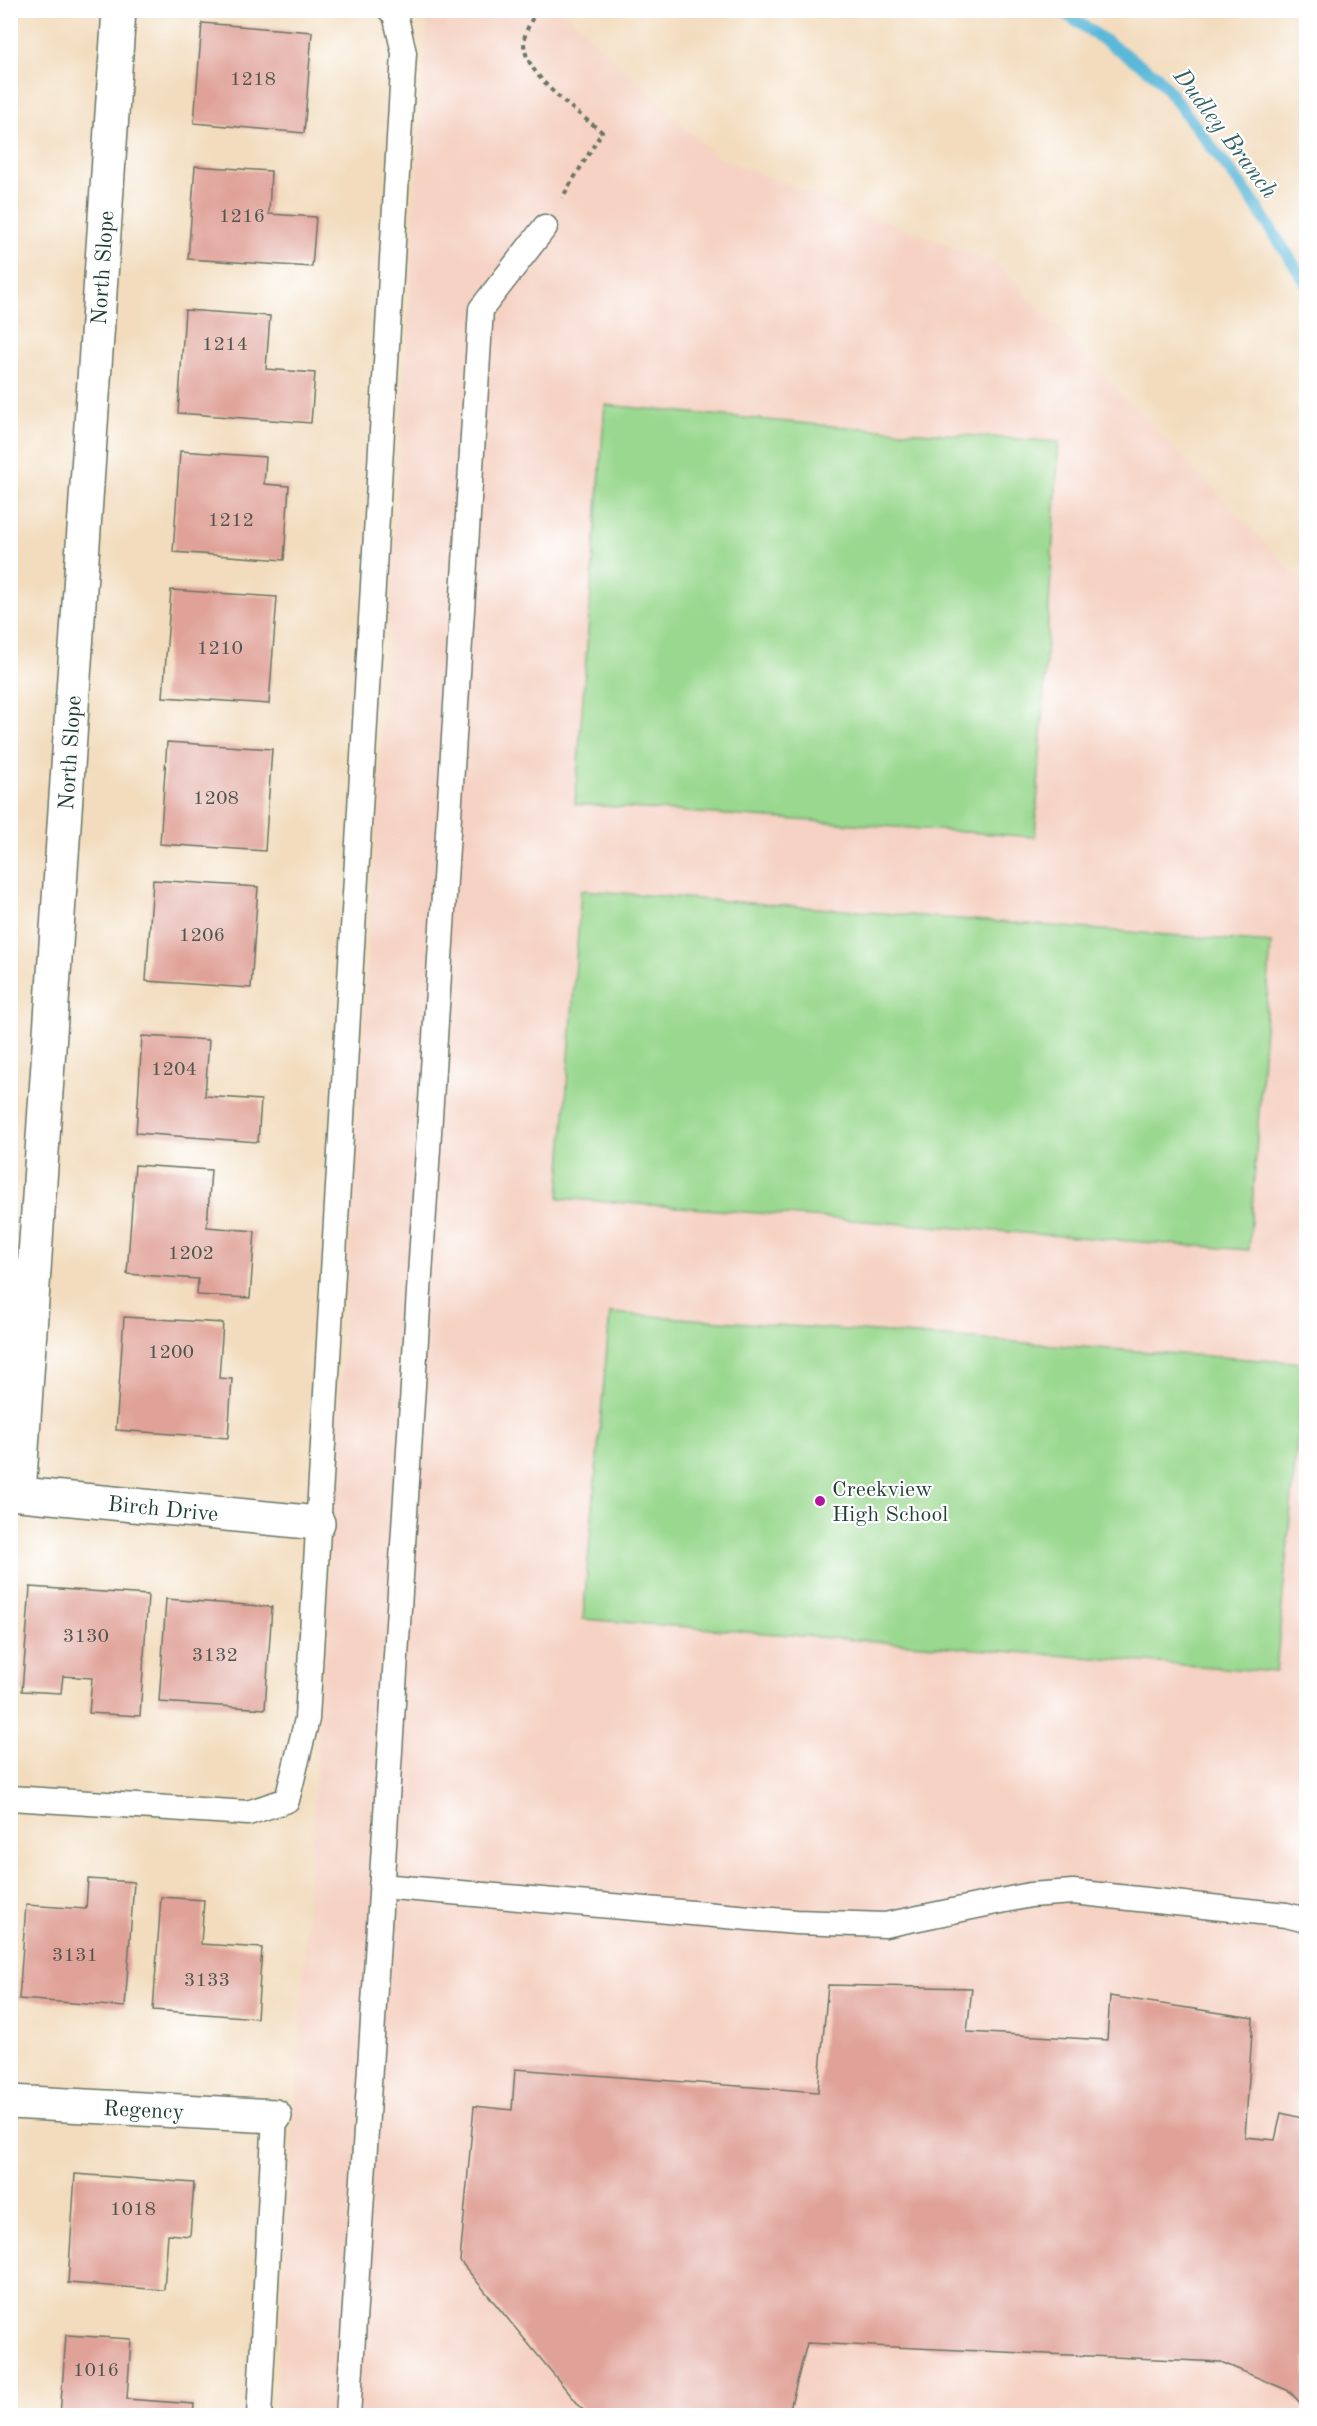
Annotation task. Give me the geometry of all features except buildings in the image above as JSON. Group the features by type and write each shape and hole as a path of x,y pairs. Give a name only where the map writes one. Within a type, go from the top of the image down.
{"street":[{"name":"North Slope","path":"15,1493 119,10"},
{"name":"Birch Drive","path":"15,1493 318,1523"},
{"name":"Regency","path":"10,2102 275,2116"}],"lane":[{"path":"10,1798 248,1813 287,1800 307,1719 404,52 394,14 390,10"},
{"path":"348,2415 481,309 545,227"},
{"path":"381,1886 796,1922 885,1924 1030,1895 1073,1892 1286,1915 1306,1920"},
{"path":"259,2415 275,2116"}],"path":[{"path":"537,10 524,41 530,64 545,85 602,132 545,227"}],"shaded area":[{"name":"Creekview High School","path":"428,11 564,11 717,158 996,263 1306,586 1306,2415 275,2416"}],"green space":[{"path":"605,405 832,426 1059,442 1035,837 575,804"},
{"path":"581,890 1271,943 1249,1250 559,1198"},
{"path":"610,1313 1304,1363 1276,1672 583,1619"}],"waterway":[{"name":"Dudley Branch","path":"1060,10 1157,76 1250,197 1306,283"}],"place":[{"name":"Creekview High School","path":"820,1501"}]}
